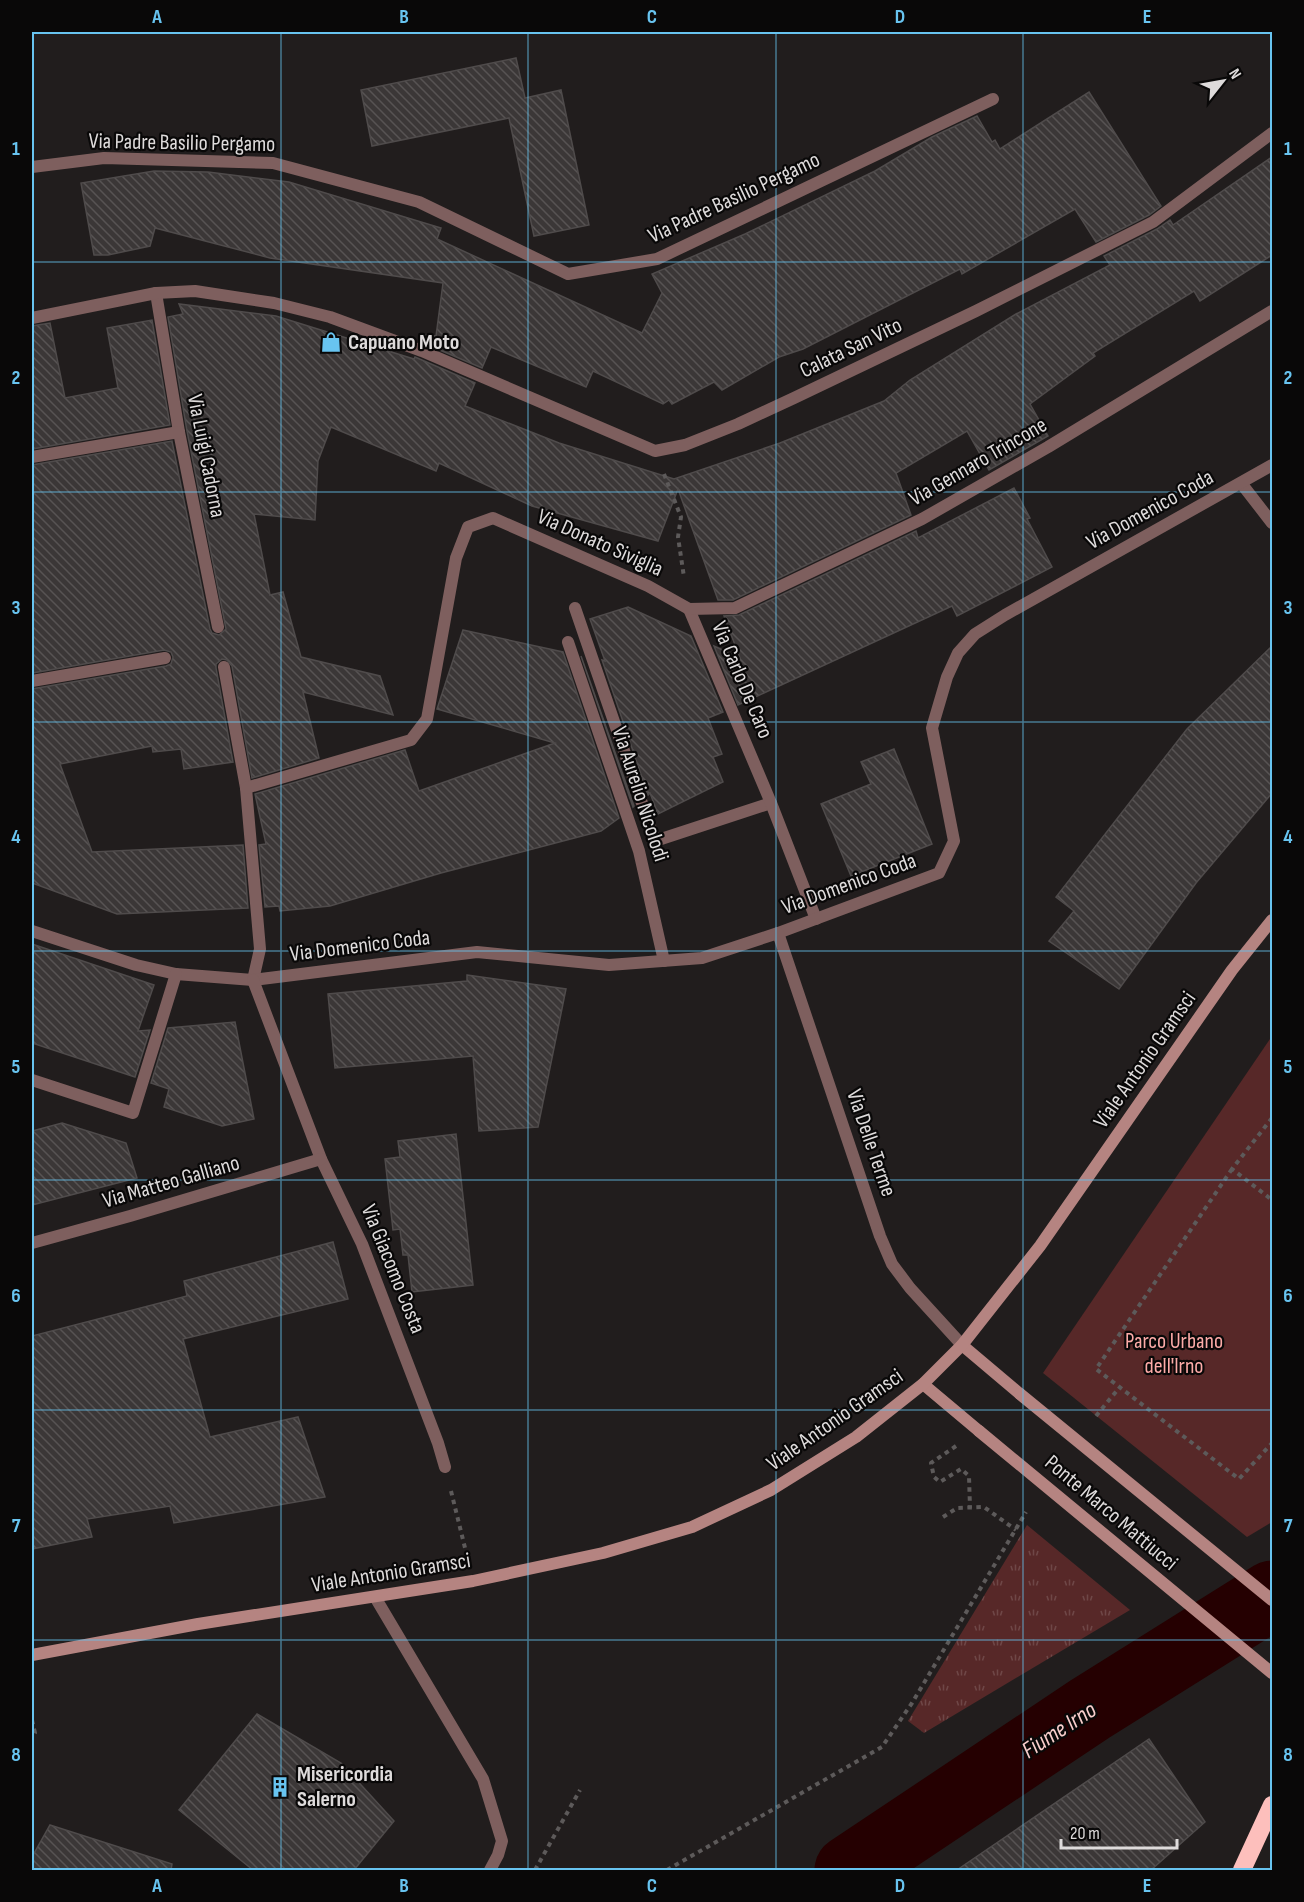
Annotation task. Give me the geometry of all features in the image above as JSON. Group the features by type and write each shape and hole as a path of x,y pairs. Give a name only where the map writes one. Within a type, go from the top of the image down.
{"highway":[{"path":"1242,1870 1272,1806"}],"main road":[{"name":"Viale Antonio Gramsci","path":"32,1655 198,1624 473,1581 603,1553 692,1527 771,1490 856,1437 923,1384 962,1345 1040,1246 1232,970 1272,921"},
{"name":"Ponte Marco Mattiucci","path":"962,1345 1272,1600"},
{"name":"Ponte Marco Mattiucci","path":"923,1384 1272,1673"}],"street":[{"name":"Via Padre Basilio Pergamo","path":"32,167 104,158 273,163 419,202 568,274 657,259 993,99"},
{"name":"Calata San Vito","path":"655,451 685,445 738,424 976,311 1153,222 1272,133"},
{"path":"32,318 156,293 195,291 274,303 330,317 422,351 655,451"},
{"name":"Via Luigi Cadorna","path":"156,293 179,432 218,627"},
{"name":"Via Gennaro Trincone","path":"689,609 735,608 922,519 1048,447 1272,311"},
{"path":"32,457 179,432"},
{"name":"Via Domenico Coda","path":"253,980 477,952 609,965 702,958 778,933 939,873 954,841 932,728 947,677 958,653 975,634 1005,615 1272,465"},
{"path":"1240,483 1272,523"},
{"name":"Via Donato Siviglia","path":"246,788 411,740 427,719 456,558 468,527 493,518 648,586 689,609"},
{"path":"575,608 655,841 771,803"},
{"name":"Via Carlo De Caro","path":"689,609 771,803 816,919"},
{"name":"Via Aurelio Nicolodi","path":"568,642 639,851 664,961"},
{"path":"32,681 165,658"},
{"path":"32,930 136,965 176,974 253,980 260,949 246,788 224,667"},
{"name":"Via Delle Terme","path":"778,933 876,1226 892,1264 910,1288 962,1345"},
{"path":"32,1080 133,1113 176,974"},
{"name":"Via Giacomo Costa","path":"253,980 321,1159 362,1244 446,1467"},
{"name":"Via Matteo Galliano","path":"32,1243 321,1159"},
{"path":"375,1597 483,1779 502,1841 490,1870"}],"path":[{"name":"Via Carlo De Caro","path":"655,451 681,517 678,537 689,609"},
{"path":"1272,1118 1232,1169 1096,1369 1239,1479 1272,1443"},
{"path":"1232,1169 1272,1200"},
{"path":"1096,1416 1119,1388"},
{"path":"969,1508 969,1476 961,1469 940,1482 934,1477 931,1463 979,1431"},
{"path":"446,1467 473,1581"},
{"path":"943,1517 957,1508 984,1508 1016,1530"},
{"path":"667,1870 882,1747 912,1703 1026,1512"},
{"path":"32,1720 35,1733 32,1737"},
{"path":"535,1870 580,1790"}],"green space":[{"name":"Parco Urbano dell'Irno","path":"1272,1036 1272,1522 1247,1537 1043,1373"},
{"path":"1027,1525 1130,1610 924,1733 908,1721"}],"building":[{"path":"516,58 525,98 561,90 589,225 534,236 509,118 372,146 361,90"},
{"path":"1089,92 1161,206 1149,215 1096,242 1075,209 962,274 960,269 803,349 779,357 722,390 714,382 672,404 669,400 663,404 593,371 586,387 491,347 482,368 421,342 423,335 436,336 443,283 270,258 155,228 150,246 108,255 94,255 81,183 154,171 208,172 289,182 441,228 437,239 642,333 662,293 652,274 745,234 875,171 932,137 977,116 992,142 995,140 1000,149"},
{"path":"1272,157 1272,255 1200,301 1194,291 1093,353 1095,356 1030,404 1048,436 989,470 967,431 896,473 911,515 733,600 718,600 678,489 658,541 532,506 439,463 436,471 331,427 318,461 315,520 254,514 270,595 283,592 301,657 380,676 393,715 303,692 319,758 252,778 232,666 227,660 222,659 216,664 216,668 233,762 184,769 181,749 153,752 152,746 60,764 92,852 243,845 248,908 117,914 32,883 32,689 166,666 171,664 173,657 171,652 164,650 32,673 32,465 172,441 210,629 212,633 219,635 226,629 187,431 168,317 183,314 179,304 276,316 414,359 415,357 475,383 465,406 559,443 674,479 780,443 884,401 910,380 1016,314 1110,265 1104,256 1170,220 1173,225"},
{"path":"152,320 170,425 32,449 32,326 50,323 65,398 118,388 107,328"},
{"path":"1014,488 1052,567 957,616 952,606 738,705 714,646 740,658 724,616 739,615 916,531 918,538"},
{"path":"628,607 691,636 723,712 708,718 722,754 713,757 723,782 658,814 650,793 648,795 590,619"},
{"path":"463,630 563,652 619,818 601,831 441,873 330,906 280,911 279,906 265,907 259,845 266,844 255,794 405,750 419,791 555,743 437,709"},
{"path":"1272,646 1272,793 1196,883 1119,989 1049,941 1074,911 1056,897 1187,729"},
{"path":"581,656 634,806 633,807"},
{"path":"894,749 932,844 851,876 821,804 871,784 861,762"},
{"path":"32,944 154,985 138,1031 150,1030 135,1077 32,1043"},
{"path":"467,975 566,989 538,1127 479,1131 473,1056 335,1068 328,994 467,981"},
{"path":"235,1022 254,1119 222,1126 164,1107 169,1089 151,1083 168,1028"},
{"path":"62,1123 126,1143 137,1178 32,1205 32,1131"},
{"path":"456,1134 473,1285 412,1292 408,1255 403,1255 400,1229 393,1230 385,1159 400,1157 398,1141"},
{"path":"333,1242 348,1299 183,1339 210,1437 298,1417 325,1497 174,1523 170,1506 87,1519 92,1537 32,1549 32,1336 187,1296 184,1281"},
{"name":"Misericordia Salerno","path":"257,1714 341,1763 394,1821 354,1870 253,1870 179,1810"},
{"path":"1149,1739 1205,1822 1151,1870 957,1870"},
{"path":"50,1825 172,1864 171,1870 32,1870 32,1857"}],"waterway":[{"name":"Fiume Irno","path":"849,1870 1090,1709 1272,1595"}],"place":[{"name":"Capuano Moto","path":"331,342"},
{"name":"Misericordia Salerno","path":"280,1787"}]}
